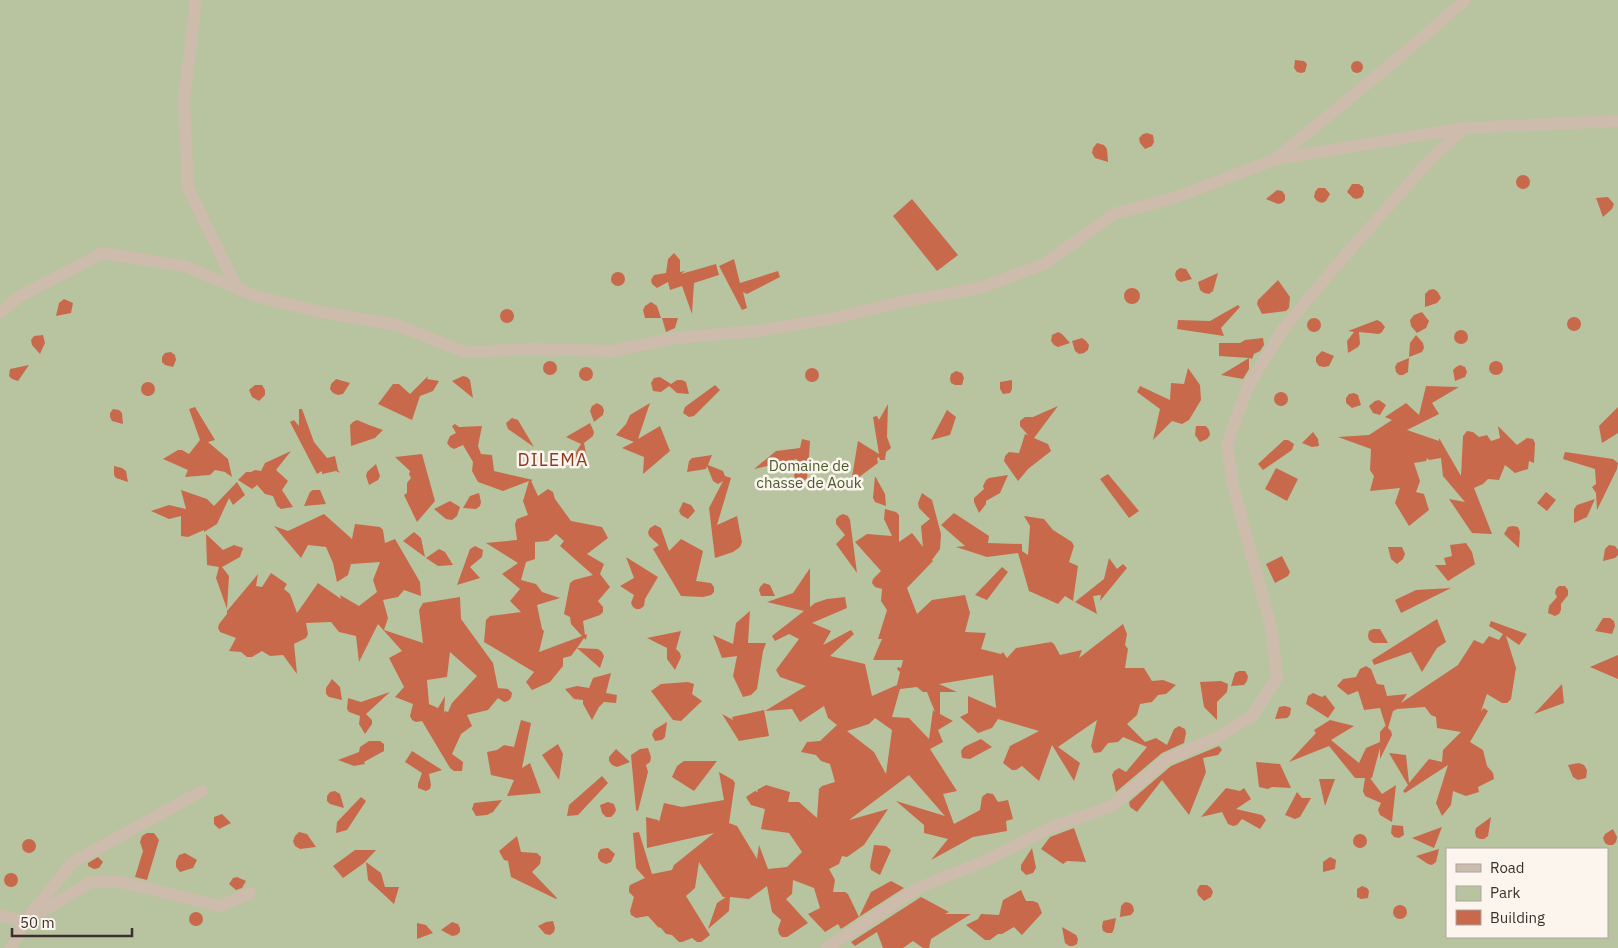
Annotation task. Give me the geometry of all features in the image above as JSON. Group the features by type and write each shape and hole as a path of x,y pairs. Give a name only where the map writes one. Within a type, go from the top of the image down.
{"street":[{"path":"196,0 184,99 188,188 237,288"},
{"path":"1276,158 1396,60 1465,0"},
{"path":"0,313 20,296 103,254 184,266 258,297 321,312 397,325 465,352 529,349 612,351 676,338 757,331 836,318 906,301 980,288 1044,264 1114,214 1177,197 1276,158 1464,128 1618,121"},
{"path":"827,948 918,888 987,860 1052,827 1112,806 1166,759 1216,738 1252,716 1277,678 1272,630 1234,490 1227,445 1247,388 1284,328 1322,282 1427,163 1464,128"},
{"path":"11,948 24,922 73,862 202,791"},
{"path":"0,915 24,922 91,882 121,882 220,906 250,893"}],"green space":[{"name":"Domaine de chasse de Aouk","path":"0,0 1618,0 1618,948 0,948"}],"building":[{"path":"1295,60 1304,61 1307,64 1305,72 1297,72 1294,68"},
{"path":"1359,61 1362,62 1362,72 1355,73 1352,72 1351,65 1352,62"},
{"path":"1147,133 1153,135 1154,142 1152,146 1145,149 1140,143 1139,138"},
{"path":"1097,143 1104,145 1107,149 1108,162 1095,158 1092,153"},
{"path":"1520,175 1526,175 1530,182 1526,189 1520,189 1516,185 1516,179"},
{"path":"1352,184 1359,184 1363,187 1362,197 1353,198 1347,192"},
{"path":"1318,188 1325,188 1330,194 1326,201 1322,203 1314,197"},
{"path":"1277,190 1282,191 1285,195 1285,200 1282,203 1278,204 1266,199"},
{"path":"1608,197 1614,204 1612,209 1603,217 1596,198"},
{"path":"912,199 958,255 937,271 893,216"},
{"path":"674,253 680,260 680,272 685,271 681,274 716,264 719,275 694,283 692,314 682,286 670,290 668,282 657,288 652,284 651,280 654,275 666,273 668,259"},
{"path":"734,259 740,283 778,271 780,277 747,294 743,292 747,308 742,310 719,266"},
{"path":"1180,268 1186,269 1192,279 1181,282 1177,280 1176,271"},
{"path":"618,272 623,274 625,279 623,284 618,286 613,284 611,279 613,274"},
{"path":"1218,273 1213,291 1209,294 1200,290 1198,282"},
{"path":"1278,280 1290,297 1289,308 1286,311 1262,314 1257,304 1258,300"},
{"path":"1129,288 1135,288 1140,293 1138,302 1129,304 1124,299 1124,293"},
{"path":"1434,289 1441,298 1437,303 1425,307 1425,294 1429,290"},
{"path":"64,299 73,303 71,313 56,316 59,303"},
{"path":"651,302 657,306 661,318 645,318 643,310"},
{"path":"1238,305 1240,307 1221,328 1224,336 1177,329 1178,320 1210,321"},
{"path":"507,309 512,311 514,316 512,321 507,323 502,321 500,316 502,311"},
{"path":"1422,312 1429,321 1426,328 1417,333 1411,326 1410,320 1414,315"},
{"path":"1571,317 1577,317 1581,324 1577,331 1571,331 1567,327 1567,321"},
{"path":"662,318 678,318 675,328 666,332"},
{"path":"1314,318 1319,320 1321,325 1319,330 1314,332 1309,330 1307,325 1309,320"},
{"path":"1377,320 1385,327 1382,332 1379,334 1359,332 1360,344 1348,353 1347,341 1354,332 1348,331"},
{"path":"1461,330 1466,332 1468,337 1466,342 1461,344 1456,342 1454,337 1456,332"},
{"path":"1058,332 1070,343 1058,347 1054,345 1051,341 1052,335"},
{"path":"43,335 45,343 40,354 32,345 31,340 34,336"},
{"path":"1416,335 1423,343 1424,348 1422,352 1409,357 1410,343"},
{"path":"1082,338 1089,345 1088,350 1079,354 1075,351 1072,341"},
{"path":"1263,338 1264,345 1260,351 1254,354 1252,359 1219,356 1219,343 1240,343 1245,340"},
{"path":"1322,351 1334,356 1329,366 1319,366 1316,362 1316,357"},
{"path":"171,352 175,355 176,360 173,367 162,362 162,357 165,353"},
{"path":"1249,358 1249,369 1243,379 1221,375"},
{"path":"1409,358 1408,372 1399,375 1395,367 1397,363"},
{"path":"547,361 553,361 557,368 553,375 547,375 543,371 543,365"},
{"path":"1496,361 1501,363 1503,368 1501,373 1496,375 1491,373 1489,368 1491,363"},
{"path":"29,365 18,381 9,376 10,369"},
{"path":"1460,365 1465,367 1467,372 1465,377 1455,381 1453,370"},
{"path":"586,367 591,369 593,374 591,379 586,381 581,379 579,374 581,369"},
{"path":"812,368 817,370 819,375 817,380 812,382 807,380 805,375 807,370"},
{"path":"1188,368 1200,385 1201,400 1189,420 1182,424 1172,421 1153,440 1160,409 1137,392 1140,386 1170,400 1171,383 1184,384"},
{"path":"956,371 962,373 964,378 962,385 951,383 951,374"},
{"path":"428,376 427,379 439,381 433,391 420,396 412,420 378,404 393,384 399,384 410,394"},
{"path":"463,376 470,380 473,398 452,381"},
{"path":"660,377 671,384 677,380 686,382 689,394 677,393 669,386 661,392 653,391 651,383 654,378"},
{"path":"336,379 350,383 343,394 338,395 330,389 331,384"},
{"path":"1012,380 1010,393 1003,394 1000,389 1000,382"},
{"path":"148,382 153,384 155,389 153,394 148,396 143,394 141,389 143,384"},
{"path":"255,385 262,385 265,390 265,395 259,401 252,397 249,390"},
{"path":"715,385 720,390 694,416 689,417 683,413 685,407"},
{"path":"1426,386 1459,387 1432,403 1439,414 1407,430 1439,441 1439,438 1461,476 1463,436 1467,431 1473,432 1479,437 1487,435 1491,441 1500,438 1498,426 1517,445 1527,438 1533,439 1535,443 1534,463 1529,461 1528,469 1515,473 1505,465 1499,480 1488,479 1483,484 1474,488 1492,534 1472,533 1449,499 1465,502 1443,476 1441,458 1429,460 1427,458 1426,461 1414,463 1420,481 1416,492 1424,494 1429,510 1409,526 1395,503 1400,488 1370,491 1374,476 1370,470 1371,449 1338,437 1369,435 1392,420 1385,417 1406,403 1419,415"},
{"path":"1281,392 1286,394 1288,399 1286,404 1281,406 1276,404 1274,399 1276,394"},
{"path":"1354,393 1358,395 1361,405 1352,408 1346,403 1346,398 1349,394"},
{"path":"1379,400 1386,405 1380,415 1373,413 1369,406"},
{"path":"597,403 604,410 603,415 594,422 590,411 592,406"},
{"path":"650,403 638,439 660,426 670,451 643,474 644,457 622,448 634,442 616,435 626,424 630,415"},
{"path":"888,404 887,437 891,448 886,452 885,460 877,458 878,463 851,483 858,441 879,454 873,417 877,416 879,420"},
{"path":"1058,406 1034,438 1048,444 1051,451 1028,469 1018,481 1004,461 1005,456 1009,452 1019,453 1025,434 1028,435 1020,426 1020,421 1025,417 1033,417"},
{"path":"195,407 215,440 208,442 228,459 232,477 225,472 215,470 210,475 185,477 188,470 163,459 178,450 189,454 200,440 189,409"},
{"path":"1618,407 1618,433 1602,443 1599,426"},
{"path":"113,409 119,410 122,413 123,424 112,421 110,413"},
{"path":"299,409 302,409 314,442 327,458 335,456 340,473 336,471 322,474 322,471 317,474 290,422 294,420 299,426"},
{"path":"947,410 956,417 950,435 931,440"},
{"path":"512,418 518,420 534,447 508,429 506,423"},
{"path":"357,420 383,430 375,438 351,446 350,425"},
{"path":"590,423 594,432 593,436 584,443 587,459 580,466 574,462 573,457 581,444 566,437"},
{"path":"455,424 459,427 482,426 478,446 481,454 492,455 494,471 533,480 531,481 538,496 548,489 553,492 555,499 571,521 602,527 608,538 587,554 604,564 600,574 610,587 598,601 603,607 603,612 600,615 583,621 585,635 587,634 586,640 584,638 571,656 563,658 563,666 550,682 532,690 526,682 534,672 484,642 486,620 490,616 521,612 510,601 520,589 502,574 518,563 486,543 517,540 515,524 517,519 528,515 523,501 529,481 503,491 478,482 472,471 473,462 463,445 454,449 447,443 450,436 456,433 452,426","holes":["556,534 564,541 560,546 593,575 574,580 570,583 564,614 570,617 571,624 582,636 539,652 544,631 537,605 560,598 542,592 536,584 521,580 526,562 535,559 535,542 548,541"]},
{"path":"1196,426 1206,426 1210,435 1207,439 1200,442 1195,435"},
{"path":"1313,432 1318,439 1319,446 1312,447 1302,443"},
{"path":"802,439 810,441 807,478 799,487 794,476 797,459 754,469 776,451 800,448"},
{"path":"1284,440 1294,444 1292,450 1263,470 1258,464"},
{"path":"291,451 276,470 288,481 282,490 293,507 281,509 277,506 273,496 265,494 257,485 252,489 238,480 246,472 261,471 265,463"},
{"path":"1565,452 1613,459 1618,463 1617,469 1597,510 1596,493 1592,487 1596,484 1595,469 1563,459"},
{"path":"422,454 435,501 417,522 404,495 407,493 407,483 411,478 410,471 395,457"},
{"path":"712,455 708,465 723,471 725,476 731,478 717,525 737,516 742,542 740,547 733,552 715,558 709,508 723,481 718,484 713,481 707,466 706,469 687,472 689,461 692,458"},
{"path":"376,464 380,476 378,480 369,485 366,476 367,472"},
{"path":"114,466 126,471 128,482 116,478"},
{"path":"1276,468 1298,479 1287,501 1265,489"},
{"path":"1108,474 1139,511 1129,518 1100,479"},
{"path":"1008,475 1000,493 986,501 986,504 979,513 974,498 984,489 983,486 986,480"},
{"path":"875,476 885,494 886,506 875,502 873,498"},
{"path":"237,482 245,495 233,505 229,498 217,524 204,532 204,530 188,537 181,536 181,516 169,519 151,511 169,505 186,509 181,490 207,499 214,506"},
{"path":"320,490 326,504 304,506 310,492"},
{"path":"1546,492 1556,500 1547,511 1537,503"},
{"path":"479,493 480,506 476,509 463,508 470,496"},
{"path":"922,493 932,500 941,534 940,549 933,561 907,588 917,614 932,600 965,595 970,613 965,632 986,633 981,649 1001,654 1003,652 1007,658 1016,648 1051,642 1060,655 1082,650 1079,658 1123,624 1127,634 1125,645 1128,649 1125,668 1144,668 1152,681 1163,680 1176,685 1166,694 1158,695 1152,702 1140,704 1137,715 1127,724 1145,742 1156,738 1167,745 1174,729 1179,726 1185,729 1184,743 1162,753 1116,792 1112,775 1114,771 1119,768 1126,772 1147,747 1123,737 1118,742 1108,743 1101,752 1094,753 1091,746 1097,720 1058,747 1080,763 1074,781 1052,745 1039,781 1022,766 1012,770 1003,763 1010,746 1039,731 998,719 992,728 978,733 960,717 968,713 968,696 996,708 993,675 939,684 957,692 940,692 940,714 953,721 938,730 943,742 930,749 957,791 943,794 954,824 980,810 982,797 987,793 993,794 998,802 1008,800 1013,819 1006,821 1007,831 973,837 931,860 948,839 924,833 924,825 896,801 945,816 909,775 849,820 888,809 864,845 847,857 842,856 839,864 829,869 835,880 833,892 845,892 848,894 859,917 841,929 838,924 825,932 808,914 820,908 814,888 793,880 792,894 786,899 808,923 787,937 782,937 779,934 778,929 781,920 772,912 767,886 749,899 730,897 729,911 708,929 717,903 726,897 723,897 699,862 695,888 686,896 710,935 701,942 697,942 692,938 679,942 672,935 666,934 648,916 636,918 631,915 630,911 634,897 629,892 630,885 645,878 636,868 633,833 639,832 652,874 672,870 674,865 714,833 647,848 646,817 658,820 659,822 664,803 682,807 724,800 719,772 735,783 729,823 737,826 757,859 759,845 768,869 787,867 802,852 789,833 761,829 765,809 751,805 746,797 755,791 758,792 757,790 766,785 790,792 788,802 799,802 817,818 819,789 822,786 835,782 830,764 821,761 816,755 801,752 807,742 820,741 837,725 828,718 824,706 800,722 792,709 765,711 806,686 780,677 776,670 799,639 789,634 775,641 772,636 804,611 767,602 793,593 810,568 810,607 827,599 845,597 847,608 812,623 831,631 823,645 851,630 854,634 830,656 865,664 872,696 897,685 900,672 897,669 898,667 901,668 903,660 873,660 882,639 878,639 887,610 881,601 882,589 875,587 872,583 873,579 881,571 855,542 867,534 892,536 884,519 885,509 896,512 899,515 899,542 912,533 923,547 921,526 930,519 919,508 918,503","holes":["917,687 923,692 927,692 935,712 933,710 929,739 909,718 892,717 900,689","875,718 892,730 886,774 874,752 847,731 869,724"]},
{"path":"1595,499 1587,517 1574,523 1574,509 1577,505"},
{"path":"450,501 460,507 457,516 452,520 446,519 434,509"},
{"path":"683,502 691,505 695,511 688,519 681,515 679,511"},
{"path":"954,513 989,536 988,543 1022,544 1022,551 1028,555 1030,526 1024,516 1044,519 1053,530 1072,542 1074,546 1069,562 1078,566 1073,601 1065,596 1058,604 1029,591 1018,553 987,557 956,547 965,546 941,525"},
{"path":"324,514 352,539 355,524 380,527 383,530 385,543 395,539 420,582 421,596 404,590 398,597 383,600 388,618 384,630 423,643 419,610 423,603 460,597 461,619 493,663 498,688 508,689 512,693 508,701 504,702 498,698 488,710 467,715 472,726 461,734 452,754 463,762 462,771 454,771 450,768 422,721 416,722 412,720 410,716 413,704 395,697 404,687 389,658 402,651 378,624 359,662 356,636 339,632 331,622 306,623 308,634 306,638 294,644 297,674 283,655 270,656 262,651 252,657 247,657 241,652 229,651 236,638 220,632 219,624 227,614 227,611 258,574 256,586 262,587 271,573 287,584 284,589 290,594 297,613 318,583 341,599 340,595 359,606 377,592 373,580 380,562 351,564 348,575 337,582 333,563 326,547 308,545 301,558 274,526 288,531","holes":["450,652 477,676 452,703 448,712 445,711 444,713 445,696 438,708 429,704 427,680 447,677"]},
{"path":"843,514 848,516 850,520 857,573 836,544 845,535 836,524 836,519"},
{"path":"655,525 661,528 669,551 681,539 703,551 696,581 711,583 714,587 714,592 711,595 703,597 681,596 653,549 659,545 649,536 648,532"},
{"path":"1508,527 1518,527 1520,532 1519,548 1504,534"},
{"path":"414,532 421,538 425,557 403,541"},
{"path":"206,534 223,550 234,545 243,548 240,557 222,567 229,576 227,609 216,578 219,567 207,565"},
{"path":"1466,543 1472,552 1475,564 1477,563 1448,581 1435,565 1446,565 1444,558 1452,556 1450,545"},
{"path":"1609,545 1615,546 1618,550 1618,555 1615,558 1603,561 1605,549"},
{"path":"475,546 483,550 482,557 470,567 480,578 457,585 470,549"},
{"path":"1388,547 1402,547 1405,554 1403,559 1397,564 1391,559"},
{"path":"439,549 445,552 453,565 438,566 426,558"},
{"path":"1282,556 1290,572 1288,576 1275,583 1266,564"},
{"path":"626,557 658,577 645,599 644,606 640,609 633,607 631,603 634,595 620,586 634,578"},
{"path":"1109,558 1117,569 1123,564 1127,568 1100,601 1101,595 1093,596 1097,614 1075,602 1104,579"},
{"path":"1002,567 1008,572 987,600 975,595"},
{"path":"764,583 770,585 775,596 761,596 759,590"},
{"path":"1559,586 1565,586 1568,590 1568,595 1561,604 1559,614 1555,616 1548,613 1549,606 1557,597 1555,593"},
{"path":"1451,588 1401,613 1395,600 1416,590"},
{"path":"750,611 748,643 766,643 757,689 751,695 743,697 733,676 737,656 722,658 713,635 733,644 736,623"},
{"path":"1603,618 1610,618 1614,621 1615,626 1612,634 1595,631"},
{"path":"1437,619 1446,642 1437,648 1422,672 1411,652 1374,665 1372,660"},
{"path":"1491,621 1527,634 1519,645 1506,636 1516,668 1511,699 1507,703 1502,703 1487,694 1481,711 1484,708 1488,711 1470,742 1483,750 1487,766 1493,773 1494,779 1478,787 1479,792 1466,796 1453,791 1451,805 1442,816 1436,803 1448,765 1405,793 1403,791 1408,785 1389,753 1406,755 1409,783 1429,759 1442,762 1443,750 1461,732 1437,728 1436,717 1431,715 1425,707 1393,711 1388,728 1392,735 1380,759 1380,748 1372,778 1370,778 1382,794 1396,785 1392,822 1380,815 1378,810 1381,803 1365,796 1363,791 1365,778 1355,778 1329,746 1289,762 1316,733 1314,730 1330,720 1354,726 1331,740 1359,763 1366,748 1380,742 1380,732 1386,727 1380,708 1364,710 1358,691 1348,695 1337,686 1343,679 1356,677 1360,669 1366,666 1371,669 1377,684 1384,685 1387,696 1407,694 1401,703 1458,665 1474,640 1483,644 1489,636 1499,640 1503,634 1489,626"},
{"path":"1380,629 1388,643 1373,643 1369,640 1369,631"},
{"path":"681,631 676,649 681,657 675,670 667,659 667,648 647,638"},
{"path":"577,648 598,649 602,652 604,656 600,668"},
{"path":"1618,655 1618,679 1590,667"},
{"path":"1245,671 1248,676 1247,681 1244,685 1231,686 1235,673"},
{"path":"611,673 606,693 617,695 616,703 604,702 592,720 583,704 583,700 574,699 565,689 577,686 589,688 593,678"},
{"path":"332,679 340,687 342,700 329,697 326,694 326,688"},
{"path":"1221,681 1228,684 1227,692 1217,702 1217,720 1204,707 1200,682"},
{"path":"688,682 694,684 692,694 702,701 681,721 673,720 651,691 661,684"},
{"path":"1562,684 1564,703 1534,714"},
{"path":"390,692 366,714 372,720 372,724 365,734 359,724 360,716 349,712 347,709 348,698 361,702"},
{"path":"1313,693 1322,697 1325,695 1335,708 1328,718 1306,704 1308,696"},
{"path":"1279,707 1291,708 1290,715 1287,718 1275,719"},
{"path":"764,710 769,736 739,741 722,714 733,720 732,717"},
{"path":"521,720 531,723 522,768 530,763 541,793 507,796 514,780 491,775 487,752 497,750 504,745 514,747"},
{"path":"667,722 665,737 662,740 655,741 652,735 654,730"},
{"path":"981,739 992,747 970,759 962,758 961,751 964,747"},
{"path":"369,741 380,741 384,744 384,751 364,762 365,764 354,766 338,760 359,752 360,747"},
{"path":"558,744 563,754 559,780 542,755"},
{"path":"1219,746 1222,750 1218,755 1203,758 1206,772 1189,815 1162,780 1137,812 1130,807 1129,802 1171,766"},
{"path":"648,748 651,757 650,762 646,765 648,772 638,811 636,810 631,755 640,749"},
{"path":"616,749 630,762 617,767 612,765 609,757"},
{"path":"412,751 442,770 429,774 431,785 430,789 426,791 418,788 422,773 405,762"},
{"path":"684,761 717,761 694,791 672,777 677,766"},
{"path":"1256,762 1280,764 1291,788 1272,787 1268,789 1259,787"},
{"path":"1579,763 1584,765 1587,770 1586,778 1578,780 1573,777 1568,765"},
{"path":"602,776 608,783 578,815 567,816 569,805"},
{"path":"1319,779 1335,779 1325,806"},
{"path":"1226,788 1240,791 1244,788 1251,799 1236,809 1262,815 1266,820 1260,829 1242,819 1237,825 1228,824 1222,812 1201,817"},
{"path":"335,791 340,794 344,808 330,804 327,801 327,796 330,792"},
{"path":"1297,792 1302,798 1311,798 1300,817 1295,819 1285,815"},
{"path":"361,797 366,801 347,830 336,833 337,822"},
{"path":"502,800 493,812 487,815 476,816 472,809 474,803"},
{"path":"608,802 614,804 616,810 611,817 606,817 602,813 600,805"},
{"path":"222,814 231,823 219,829 214,824 214,817"},
{"path":"1491,817 1488,836 1484,839 1476,837 1476,828"},
{"path":"1392,825 1403,826 1404,835 1399,838 1394,837 1391,833"},
{"path":"1442,827 1434,848 1412,838"},
{"path":"1074,828 1086,862 1067,861 1063,864 1041,849 1050,837"},
{"path":"1613,829 1617,837 1616,842 1613,845 1608,845 1603,838 1605,834"},
{"path":"299,832 307,834 316,847 300,849 295,846 293,841"},
{"path":"147,833 154,833 159,840 147,880 135,877 143,851 140,842 142,836"},
{"path":"1357,834 1363,834 1367,841 1363,848 1357,848 1353,844 1353,838"},
{"path":"517,836 521,852 537,853 541,857 540,864 532,872 556,899 511,877 508,861 504,860 499,851"},
{"path":"29,839 34,841 36,846 34,851 29,853 24,851 22,846 24,841"},
{"path":"874,845 886,846 891,850 880,875 871,870 870,866"},
{"path":"608,848 615,854 611,862 606,864 598,858 598,853 601,849"},
{"path":"1032,848 1036,868 1033,873 1026,875 1021,870 1021,865"},
{"path":"1439,849 1436,862 1432,865 1416,856"},
{"path":"355,850 376,850 364,863 343,878 333,866"},
{"path":"185,853 197,860 193,868 180,872 176,867 176,861 179,855"},
{"path":"98,857 103,862 99,868 94,869 88,866 88,863"},
{"path":"1330,857 1336,860 1335,869 1323,872 1323,862"},
{"path":"366,862 381,873 385,887 399,887 394,904 368,880"},
{"path":"11,873 16,875 18,880 16,885 11,887 6,885 4,880 6,875"},
{"path":"237,877 246,881 242,888 236,890 229,884 233,878"},
{"path":"891,881 904,888 859,917 871,892"},
{"path":"1200,885 1207,885 1213,892 1211,897 1204,901 1198,895 1197,890"},
{"path":"1362,886 1369,891 1368,898 1361,899 1357,897 1357,889"},
{"path":"1021,890 1026,901 1038,903 1042,913 1022,935 1014,927 990,940 985,940 966,925 978,919 981,914 999,915 1003,900"},
{"path":"921,897 949,912 945,914 971,914 931,939 929,948 923,948 913,941 903,948 883,948 877,932 855,946 851,942"},
{"path":"1125,902 1133,906 1134,911 1131,915 1120,917 1121,906"},
{"path":"1400,905 1405,907 1407,912 1405,917 1400,919 1395,917 1393,912 1395,907"},
{"path":"196,912 201,914 203,919 201,924 196,926 191,924 189,919 191,914"},
{"path":"1116,918 1112,933 1103,931 1103,921"},
{"path":"553,921 555,928 554,932 550,935 545,934 538,926 546,922"},
{"path":"452,922 458,924 460,932 452,936 441,930"},
{"path":"417,923 426,925 433,933 417,939"},
{"path":"1062,927 1076,935 1078,939 1077,944 1069,946 1065,943"}],"district":[{"name":"DILEMA","path":"553,459"}]}
